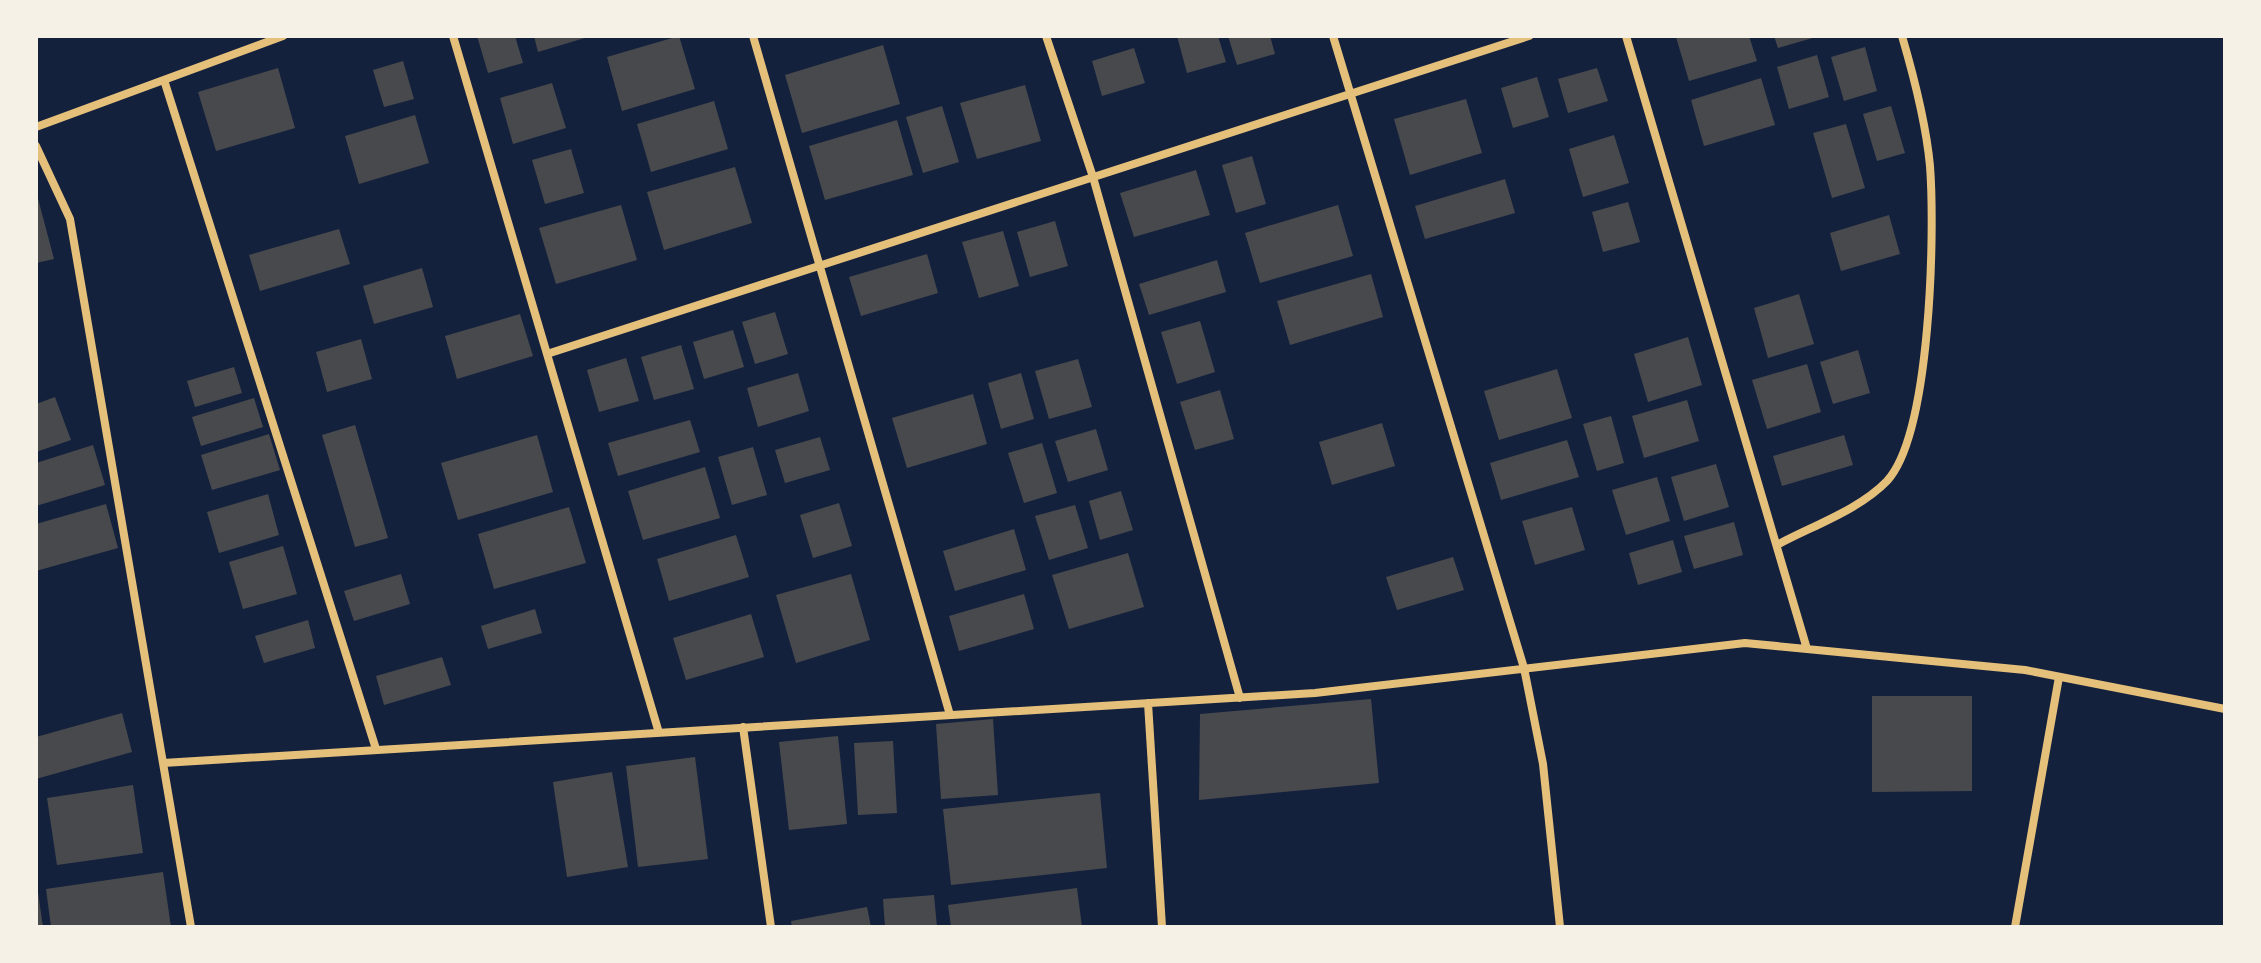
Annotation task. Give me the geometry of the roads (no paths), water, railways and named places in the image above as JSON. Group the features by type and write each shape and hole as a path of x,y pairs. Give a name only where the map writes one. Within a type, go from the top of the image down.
{"street":[{"path":"36,127 283,36"},
{"path":"453,36 659,733"},
{"path":"753,36 950,715"},
{"path":"1046,36 1093,177 1240,698"},
{"path":"1333,36 1524,668 1543,764 1560,927"},
{"path":"547,354 1529,36"},
{"path":"1626,36 1807,649"},
{"path":"1777,545 1863,500 1887,480 1906,451 1919,390 1932,233 1929,163 1912,71 1902,36"},
{"path":"164,80 376,749"},
{"path":"36,146 70,219 191,927"},
{"path":"163,763 1315,693 1745,643 2025,670 2225,709"},
{"path":"2015,927 2059,677"},
{"path":"1148,703 1162,927"},
{"path":"743,727 771,927"}]}
